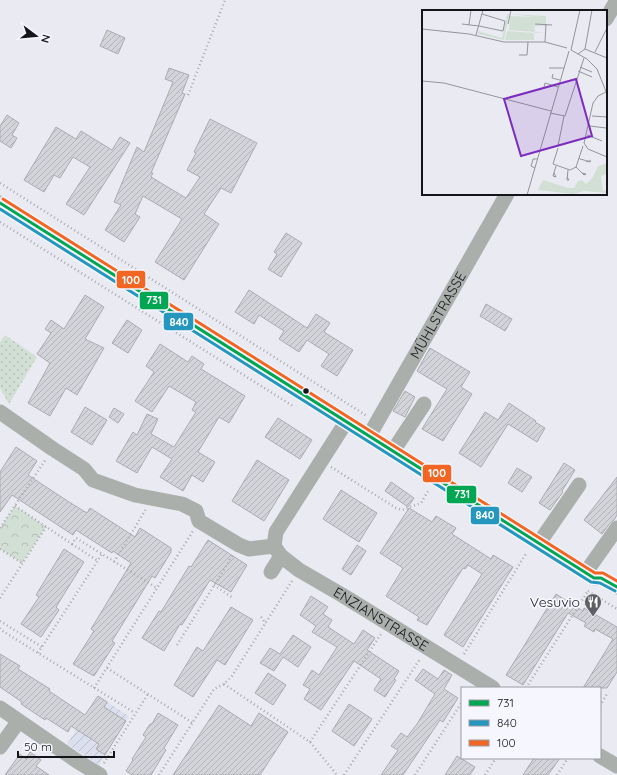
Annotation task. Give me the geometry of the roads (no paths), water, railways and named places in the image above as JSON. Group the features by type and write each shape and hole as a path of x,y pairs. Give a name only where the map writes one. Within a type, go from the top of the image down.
{"street":[{"path":"607,17 616,0"},
{"name":"MÜHLSTRASSE","path":"369,436 506,195"},
{"path":"0,203 539,543 597,586 617,598"},
{"path":"393,451 424,404"},
{"path":"0,412 84,469 93,480 135,495 182,504 196,511 199,521 239,545 249,549 278,551"},
{"path":"271,572 278,551 276,532 346,422"},
{"path":"539,543 578,485"},
{"path":"589,580 617,528"},
{"name":"ENZIANSTRASSE","path":"278,551 299,570 490,687"},
{"path":"589,580 601,578 617,587"},
{"path":"0,708 18,722 99,774"},
{"path":"0,747 18,722"},
{"path":"601,757 617,766"}],"place":[{"name":"Vesuvio","path":"593,617"}]}
